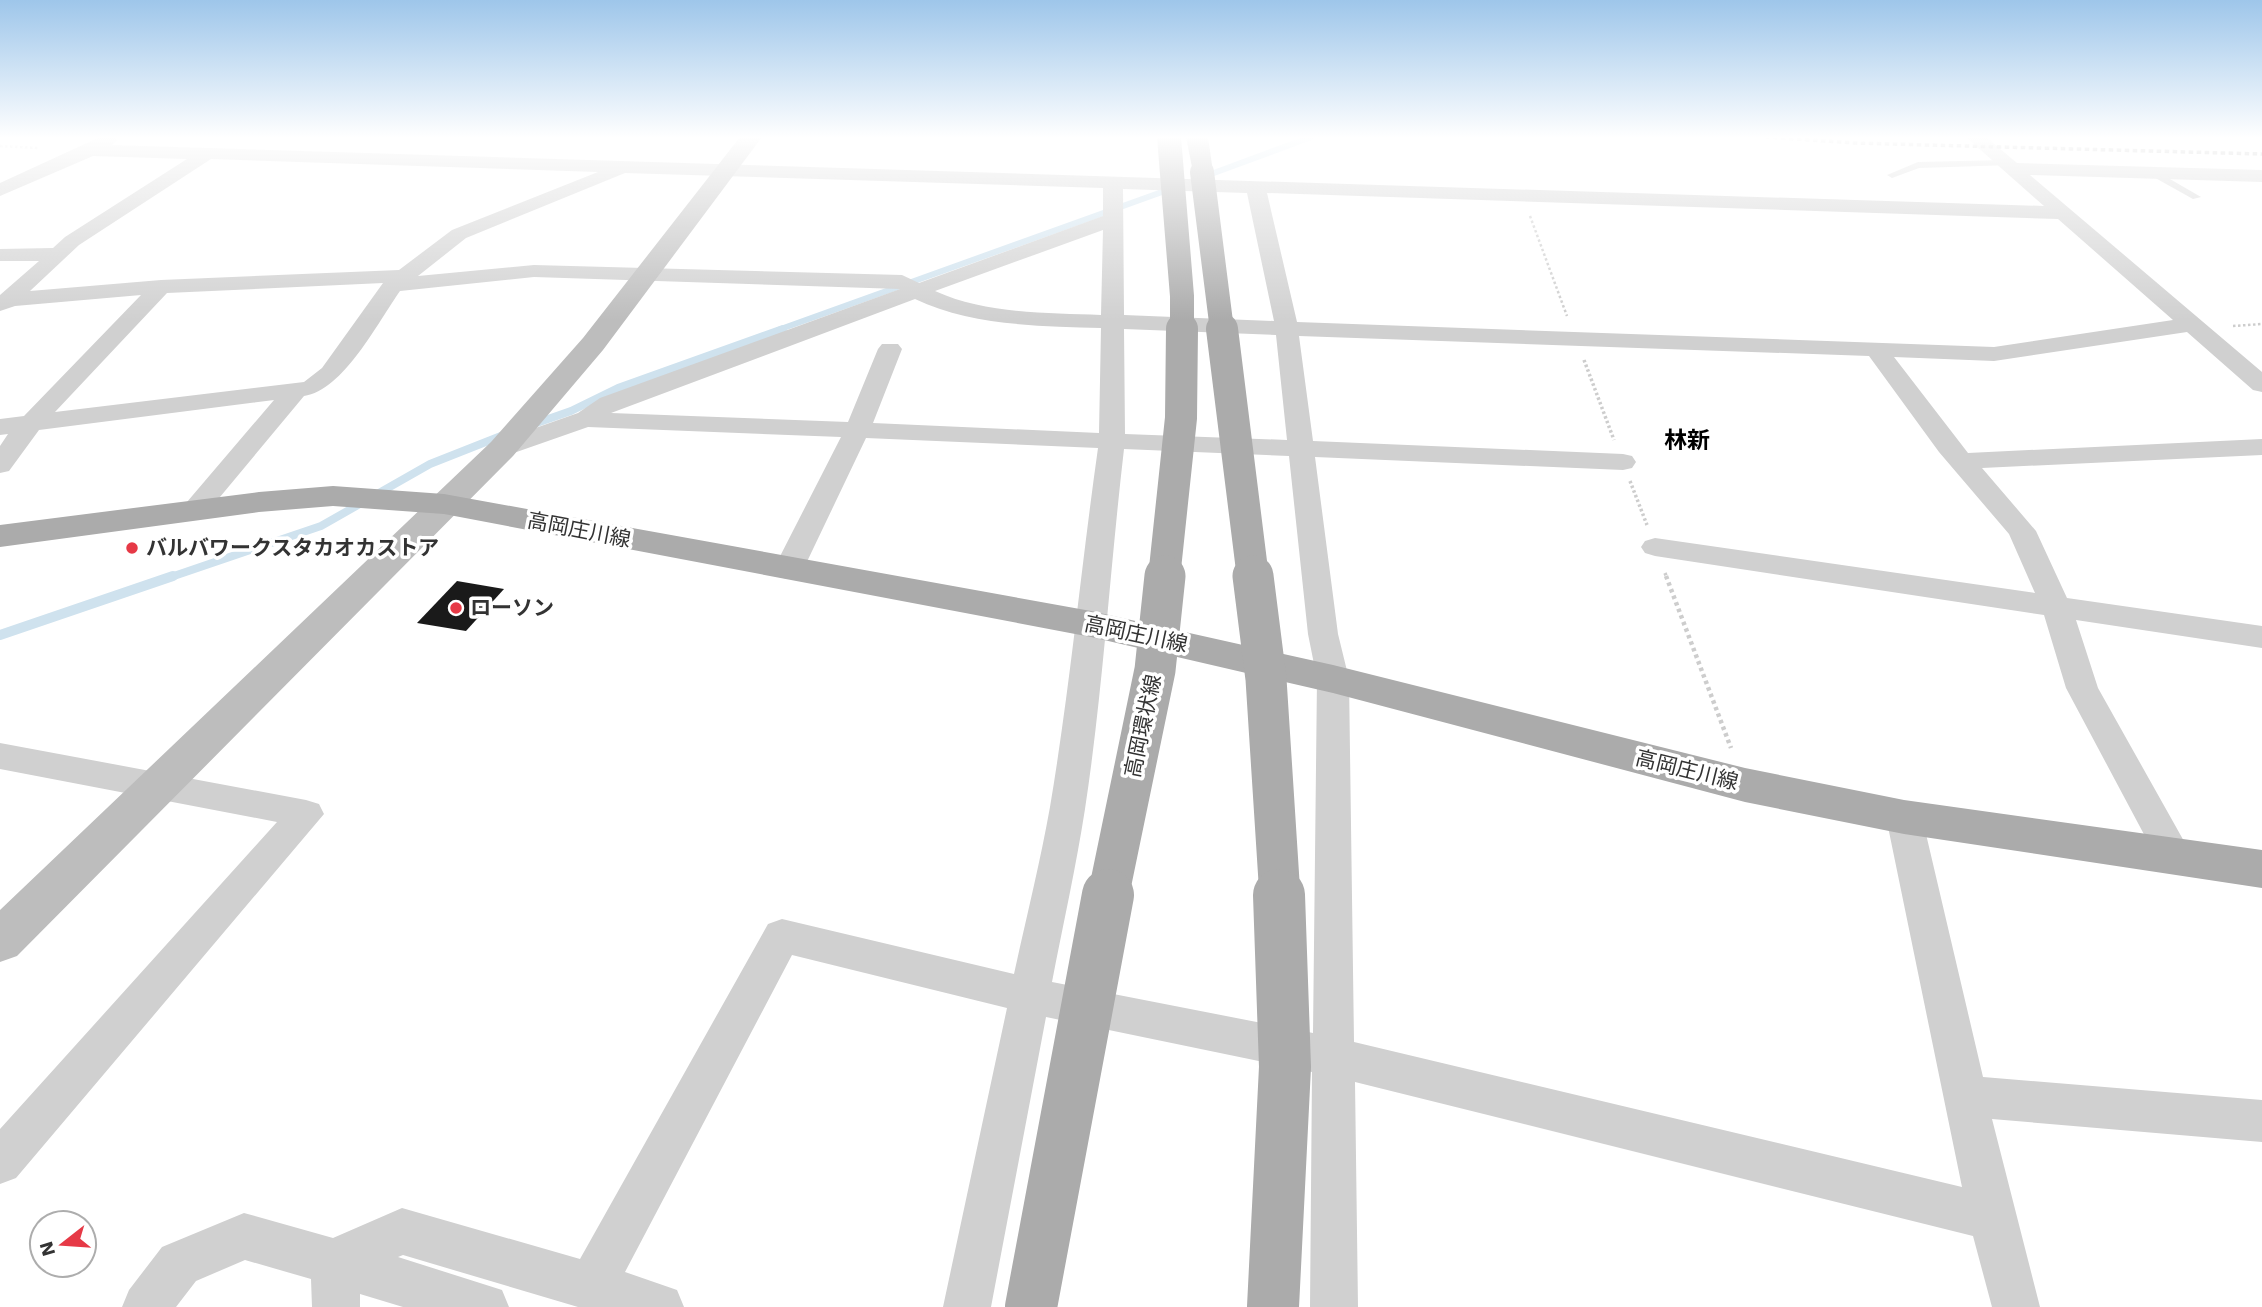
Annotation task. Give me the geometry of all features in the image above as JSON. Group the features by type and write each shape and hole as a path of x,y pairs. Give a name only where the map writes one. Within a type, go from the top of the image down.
{"main road":[{"name":"高岡環状線","path":"1031,1307 1118,843 1154,670 1181,418 1182,296 1173,198"},
{"path":"1206,198 1266,679 1278,850 1285,1067 1273,1307"},
{"name":"高岡庄川線","path":"0,536 195,509 333,496 444,504 788,570 1091,624 1333,679 1745,785 1904,817 2176,859 2262,869"}],"street":[{"path":"4,304 72,241 139,198"},
{"path":"0,427 311,387 330,373 398,280 459,234 551,198"},
{"path":"0,941 507,443 593,344 704,198"},
{"path":"967,1307 1067,810 1112,440 1115,322 1113,198"},
{"path":"1258,198 1287,329 1324,634 1333,679 1334,1307"},
{"path":"1612,198 2065,213"},
{"path":"2048,198 2193,324 2251,366 2262,385"},
{"path":"507,443 585,419 609,403 909,287 1113,219"},
{"path":"0,255 58,254"},
{"path":"4,304 161,287 398,280 534,271 647,272 909,287 937,301 1034,319 1994,354 2193,324"},
{"path":"0,465 21,434 161,287"},
{"path":"788,570 858,429 890,349"},
{"path":"1876,350 1961,461 2022,531 2056,606 2082,688 2176,859"},
{"path":"195,509 296,390"},
{"path":"585,419 1623,462"},
{"path":"1961,461 2262,447"},
{"path":"1655,547 2262,637"},
{"path":"0,756 306,814 0,1162"},
{"path":"1904,817 1992,1217 2016,1307"},
{"path":"591,1287 782,936 1030,996 1335,1057 1992,1217"},
{"path":"1965,1096 2262,1121"},
{"path":"335,1284 402,1231 660,1307"},
{"path":"146,1307 179,1264 244,1236 335,1284 485,1307"}],"path":[{"path":"1523,198 1745,785"}],"building":[{"path":"457,581 504,589 466,631 417,623"}],"waterway":[{"path":"778,330 1145,198"},
{"path":"531,425 571,411 618,388 783,329"},
{"path":"168,578 321,526 430,464 506,434"},
{"path":"0,635 173,576"}],"place":[{"name":"バルバワークスタカオカストア","path":"132,548"},
{"name":"ローソン","path":"456,608"}],"district":[{"name":"林新","path":"1687,440"}]}
